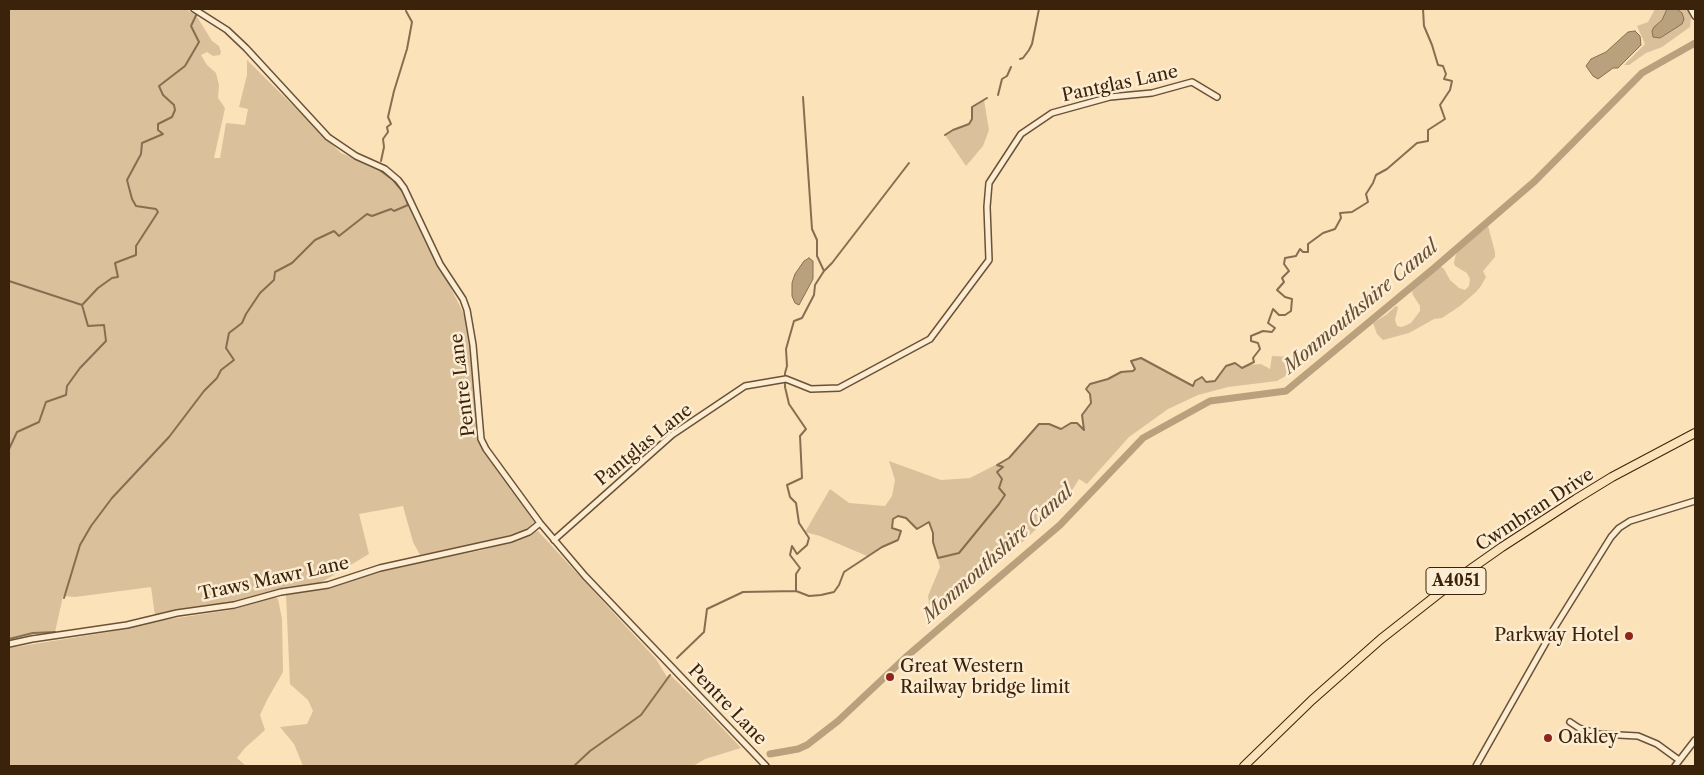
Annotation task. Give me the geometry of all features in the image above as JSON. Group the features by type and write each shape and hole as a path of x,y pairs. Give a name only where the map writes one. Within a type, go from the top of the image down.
{"main road":[{"name":"Cwmbran Drive","path":"1244,766 1347,668 1466,573 1576,499 1612,477 1695,433"}],"street":[{"name":"Pentre Lane","path":"194,9 227,30 246,48 328,137 356,156 391,173 404,188 440,264 463,298 473,346 481,439 496,464 540,523 610,603 766,766"},
{"path":"1691,9 1695,16"},
{"name":"Pantglas Lane","path":"554,540 672,435 745,386 786,379 811,389 839,388 930,339 989,260 986,207 990,183 1021,134 1052,113 1110,97 1152,93 1192,82 1217,98"},
{"path":"1476,766 1552,630 1611,537 1619,528 1630,521 1695,501"},
{"name":"Traws Mawr Lane","path":"9,644 127,625 177,613 234,605 281,592 328,585 380,568 511,539 529,532 540,523"},
{"path":"1570,722 1590,732 1638,736 1656,744 1679,760"},
{"path":"1675,766 1695,740"}],"shaded area":[{"path":"9,9 186,9 196,15 212,41 219,46 221,52 220,55 213,56 207,52 201,55 207,65 216,73 219,85 218,98 225,108 214,158 220,158 226,123 245,125 248,109 239,107 247,75 247,60 341,153 381,171 393,180 404,193 408,205 463,312 469,332 478,437 482,449 534,522 527,529 514,534 475,545 420,555 413,542 403,506 359,514 369,554 320,583 285,587 232,603 155,616 151,587 75,597 63,596 55,632 33,633 9,639"},
{"path":"1655,9 1667,9 1662,20 1654,27 1660,38 1682,24 1682,13 1677,9 1688,9 1691,18 1690,27 1662,47 1646,53 1629,65 1624,65 1645,44 1637,26 1648,22"},
{"path":"1667,9 1677,9 1682,13 1684,19 1682,24 1660,38 1653,37 1652,31 1654,27 1662,20"},
{"path":"1635,31 1640,36 1641,45 1618,68 1613,68 1598,79 1593,76 1586,66 1591,59 1606,52 1628,32"},
{"path":"984,100 989,130 983,146 966,166 945,135 969,124 972,119 972,107"},
{"path":"1488,226 1495,257 1483,271 1486,277 1476,292 1442,318 1434,319 1409,333 1383,340 1377,334 1373,323 1396,306 1398,307 1395,320 1397,326 1402,327 1411,323 1420,311 1420,306 1412,291 1440,266 1444,269 1450,280 1459,288 1465,290 1469,286 1470,279 1467,273 1455,266 1456,254 1462,246"},
{"path":"809,258 813,261 813,279 799,305 795,303 792,296 792,283 795,274 804,261"},
{"path":"1272,356 1312,358 1277,381 1228,387 1198,395 1168,409 1129,437 1087,484 1079,479 1068,497 1027,538 940,615 929,604 928,596 940,567 933,542 932,527 929,523 917,529 906,518 898,516 893,519 892,528 901,531 898,540 867,556 820,536 805,532 830,489 849,503 885,506 892,496 895,480 889,461 941,480 970,478 1009,458 1039,424 1049,424 1061,429 1071,423 1077,423 1084,429 1082,415 1091,403 1090,394 1086,389 1090,384 1108,379 1121,372 1133,371 1135,368 1131,361 1141,358 1193,386 1195,381 1202,377 1206,382 1214,381 1226,366 1235,363 1243,368 1248,365 1261,364 1270,369"},
{"path":"538,531 656,659 667,677 670,675 741,748 705,759 693,766 303,766 294,744 280,727 307,724 313,711 308,700 290,684 286,595 324,587 396,567 483,550"},
{"path":"275,597 278,599 282,619 283,672 260,715 265,730 237,758 246,766 9,766 9,648 230,610"}],"waterway":[{"path":"9,449 17,432 39,422 46,402 66,395 67,386 80,368 106,341 104,325 88,326 82,305 98,288 112,278 118,277 115,263 136,255 136,246 158,212 156,209 136,206 127,180 141,154 142,143 163,134 158,130 158,124 172,117 175,110 174,105 163,95 159,86 185,66 199,42 191,26 199,9"},
{"path":"1020,59 1023,58 1032,44 1039,9"},
{"path":"796,591 809,596 834,592 844,572 882,547 898,540 901,531 892,528 893,519 898,516 906,518 917,529 929,522 938,558 959,553 1005,495 999,488 1002,479 997,472 1003,467 997,465 1009,458 1039,424 1049,424 1061,429 1071,423 1077,423 1084,430 1082,415 1091,403 1090,394 1086,389 1090,384 1108,379 1121,372 1133,371 1135,369 1131,361 1141,358 1193,386 1195,381 1202,377 1206,382 1215,381 1226,366 1235,363 1242,368 1254,362 1253,358 1260,349 1258,343 1251,341 1251,336 1263,331 1272,332 1275,328 1268,323 1273,309 1279,315 1285,315 1291,311 1292,299 1285,297 1277,290 1284,282 1282,278 1289,271 1284,264 1285,258 1296,256 1300,249 1303,252 1308,252 1308,244 1323,233 1335,229 1341,218 1340,213 1352,212 1368,202 1366,194 1376,175 1387,169 1417,143 1428,141 1428,130 1445,119 1440,105 1450,90 1452,81 1444,79 1446,74 1443,66 1438,65 1424,26 1423,9"},
{"path":"381,161 384,147 383,139 388,132 387,127 391,124 388,117 407,49 412,22 406,11"},
{"name":"Monmouthshire Canal","path":"770,754 798,749 807,745 838,721 906,657 1060,525 1143,438 1210,401 1286,391 1433,269 1535,181 1642,73 1695,43"},
{"path":"998,95 1002,79 1007,76 1011,67"},
{"path":"803,97 812,229 817,240 817,256 824,271"},
{"path":"945,135 969,124 972,119 972,107 987,98"},
{"path":"677,658 704,632 707,609 743,592 796,591 796,574 800,568 790,555 792,546 797,554 807,545 809,538 799,523 796,503 790,497 787,485 802,478 800,436 806,429 789,404 785,387 786,349 794,321 802,318 814,295 815,285 824,271 909,163"},
{"path":"64,598 80,545 91,526 112,498 169,437 204,391 217,378 221,370 234,360 226,348 229,333 242,323 260,293 274,280 275,272 292,263 315,240 334,231 339,236 367,214 372,216 391,209 394,211 408,205 404,193 393,180 381,171"},
{"path":"9,281 82,305"},
{"path":"9,639 33,633 55,632"},
{"path":"574,766 590,751 641,715 670,675"}],"place":[{"name":"Parkway Hotel","path":"1629,636"},
{"name":"Great Western Railway bridge limit","path":"890,677"},
{"name":"Oakley","path":"1548,738"}]}
